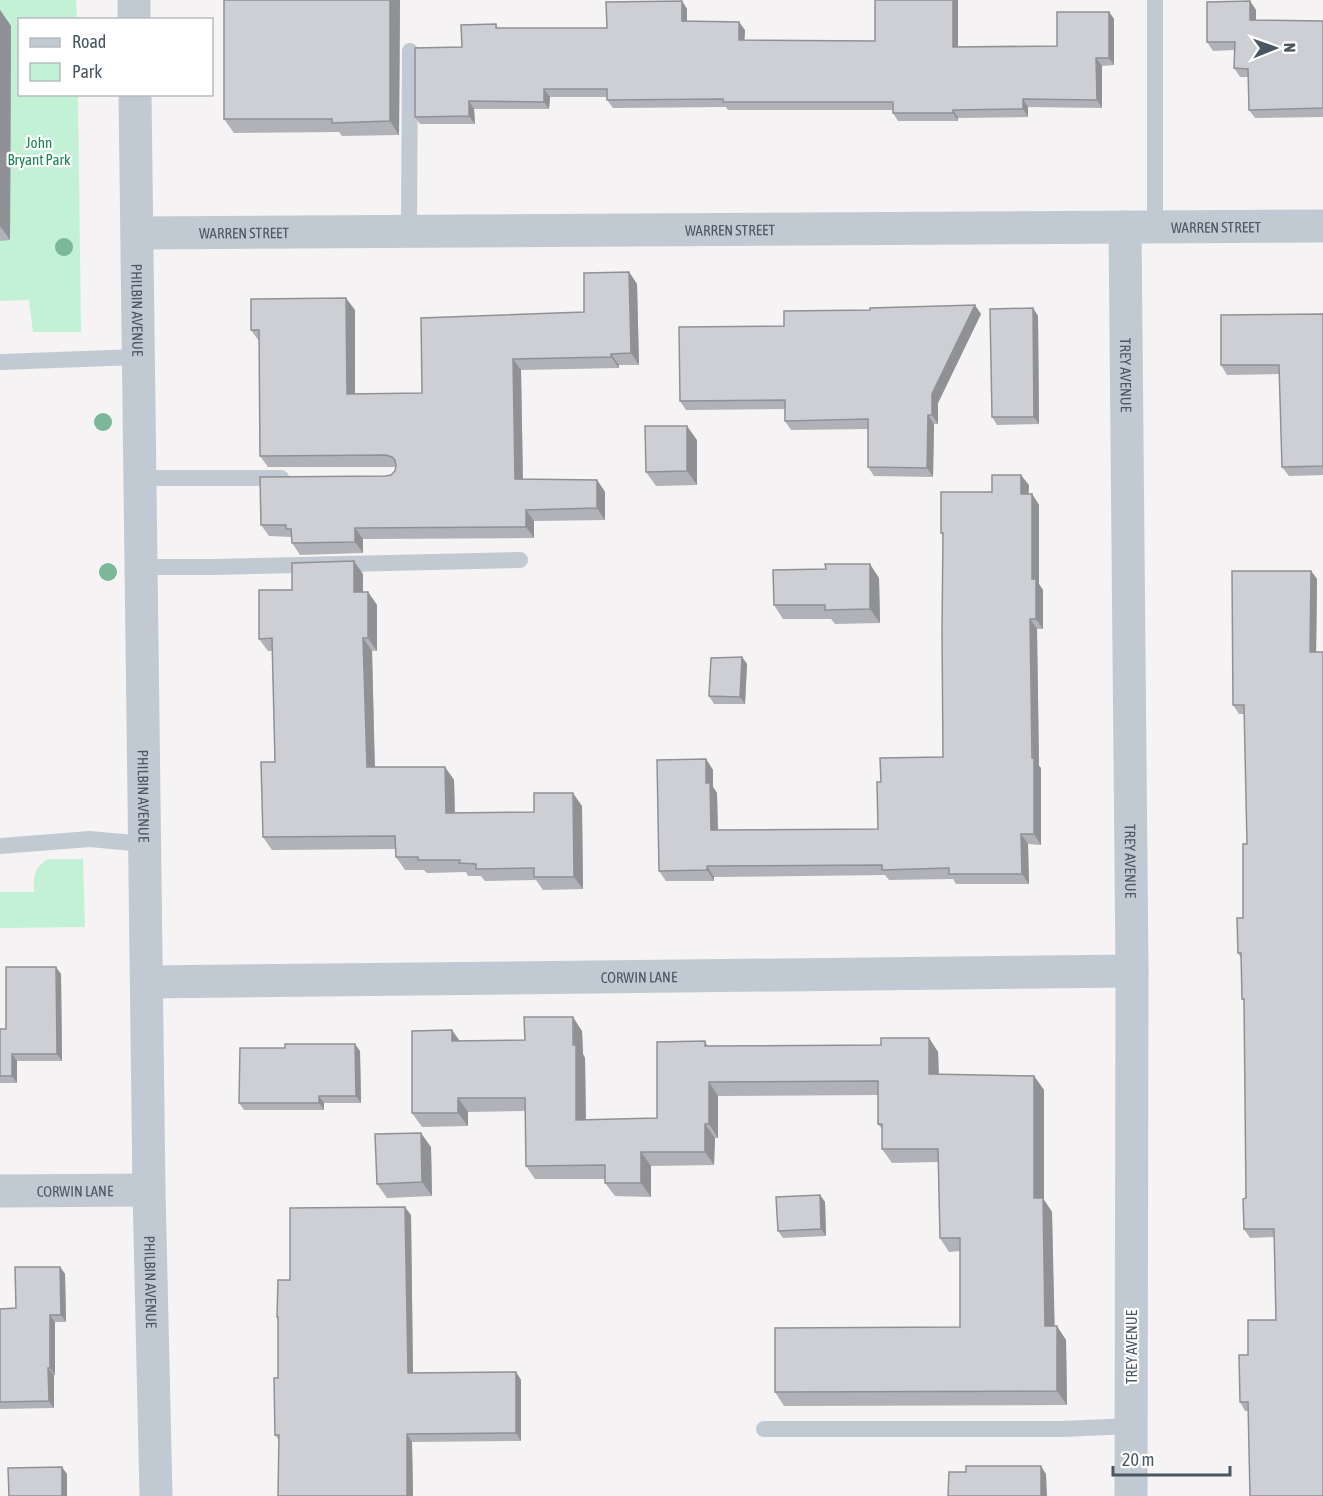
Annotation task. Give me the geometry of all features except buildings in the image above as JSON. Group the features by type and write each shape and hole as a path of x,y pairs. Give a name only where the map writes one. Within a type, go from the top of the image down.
{"street":[{"path":"134,0 134,18"},
{"name":"PHILBIN AVENUE","path":"135,96 149,1190 156,1496"},
{"name":"WARREN STREET","path":"138,233 1323,226"},
{"name":"TREY AVENUE","path":"1131,1496 1132,971 1140,227"},
{"name":"CORWIN LANE","path":"147,982 1132,971"},
{"name":"CORWIN LANE","path":"0,1191 149,1190"}],"lane":[{"path":"1140,227 1155,0"},
{"path":"409,231 410,51"},
{"path":"0,362 139,357"},
{"path":"141,478 302,478"},
{"path":"141,567 520,560"},
{"path":"0,846 90,840 144,844"},
{"path":"764,1429 1062,1429 1131,1426"}],"green space":[{"name":"John Bryant Park","path":"0,0 76,0 77,18 18,18 18,96 78,96 81,332 33,332 29,300 0,301"},
{"path":"48,859 83,859 85,927 0,928 0,892 34,892 35,873 39,866"}]}
